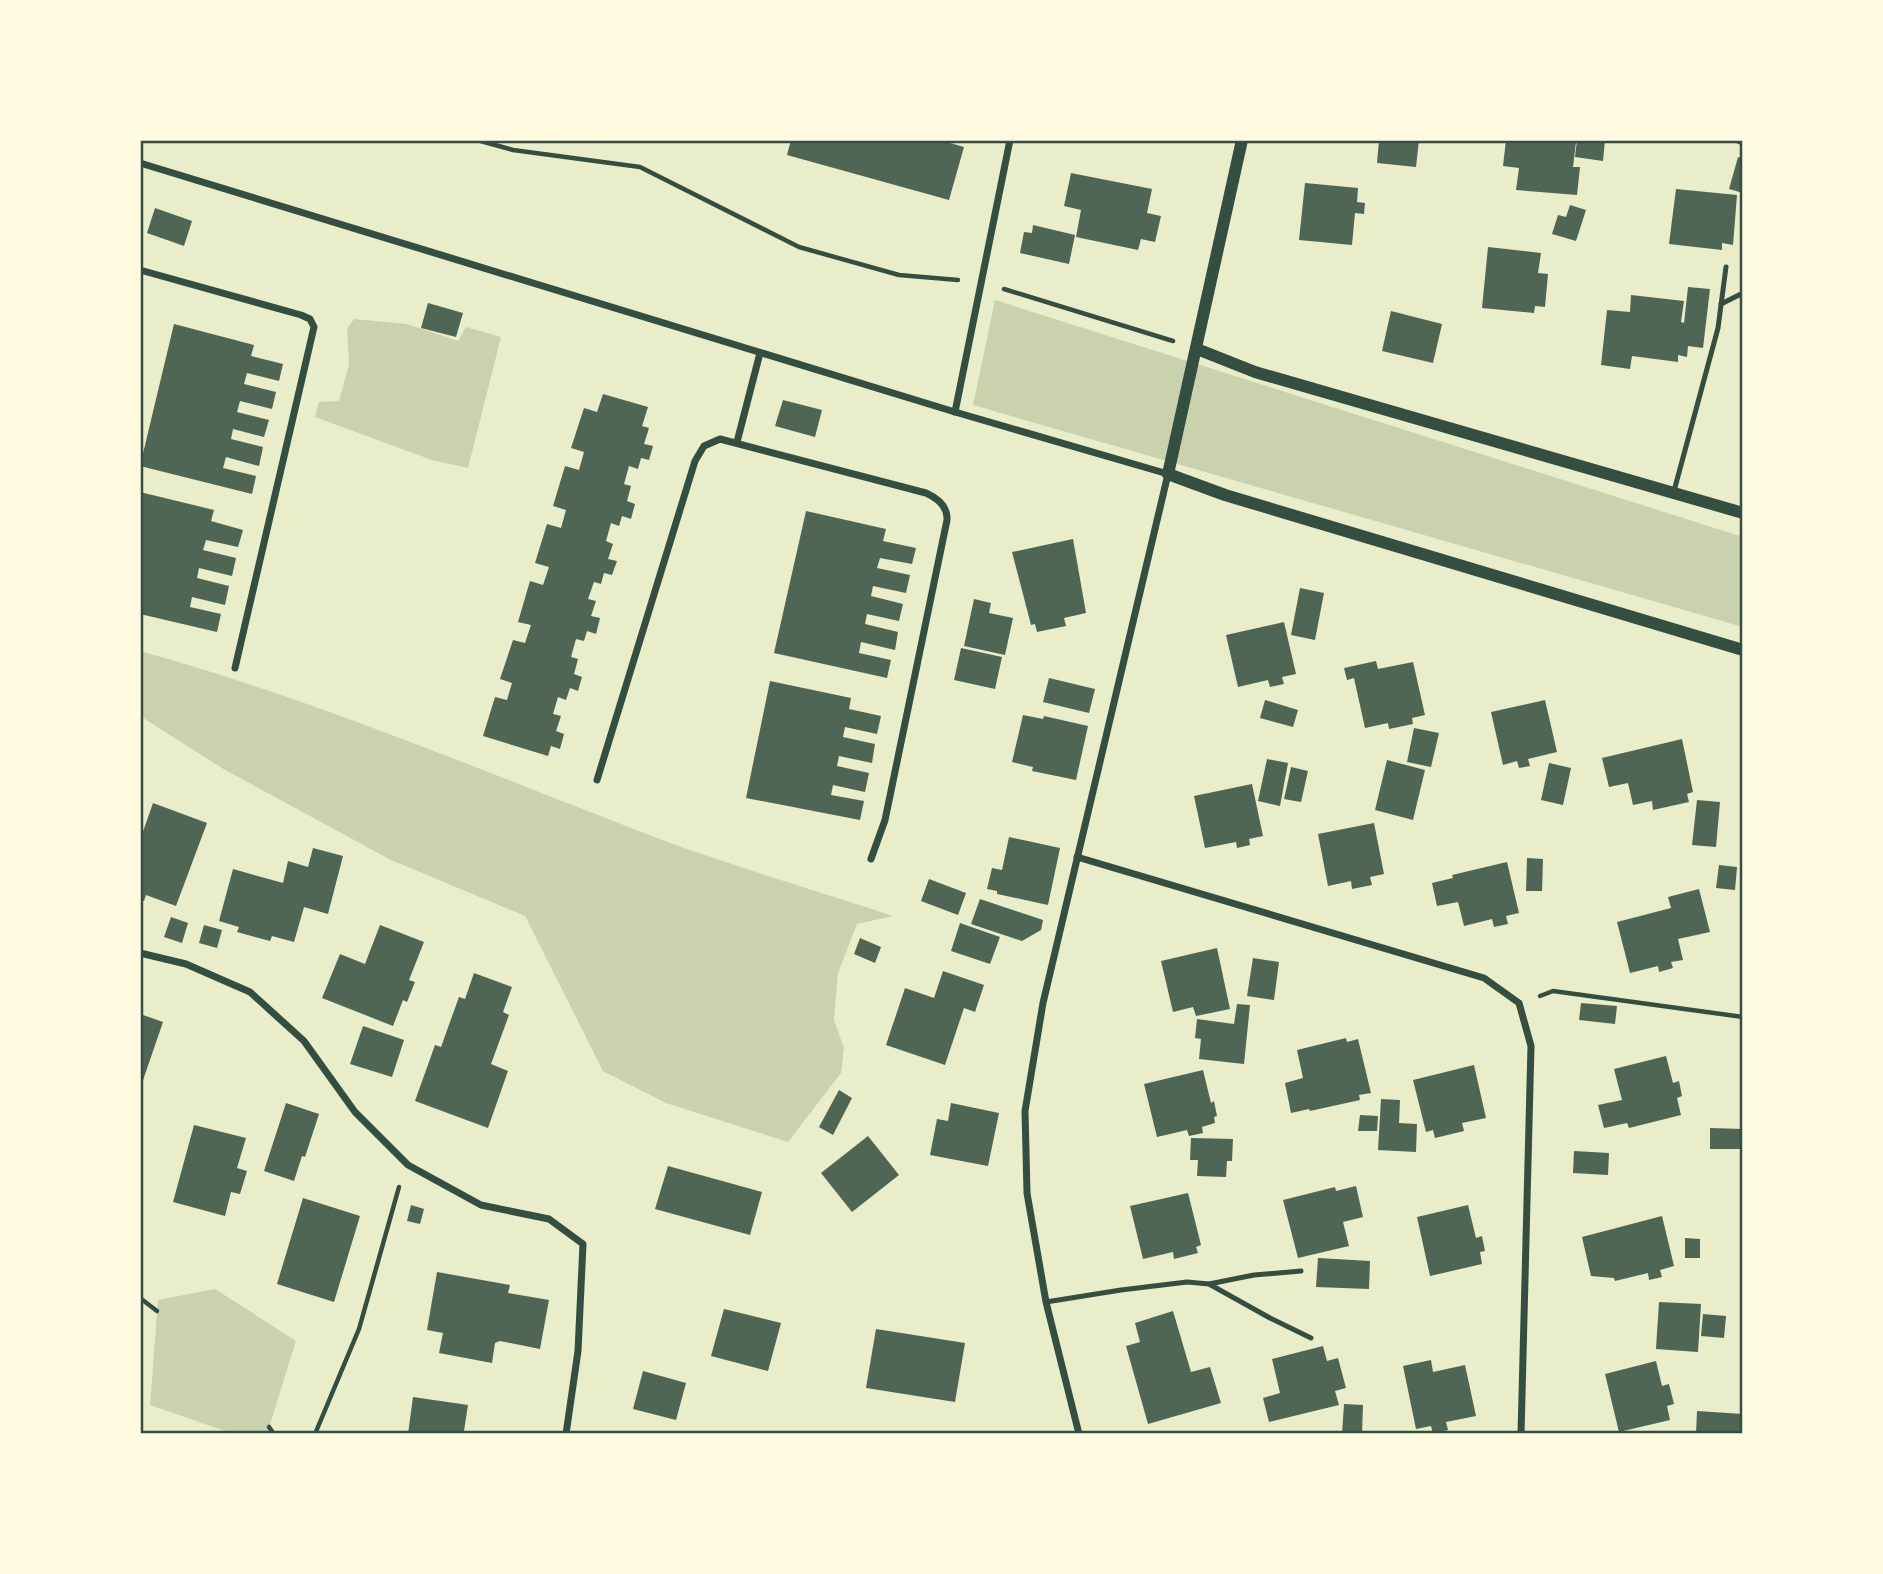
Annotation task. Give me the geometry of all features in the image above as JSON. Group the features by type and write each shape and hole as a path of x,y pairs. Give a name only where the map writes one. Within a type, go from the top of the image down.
{"street":[{"path":"955,412 1010,140"},
{"path":"1079,1434 1046,1302 1027,1193 1025,1111 1043,1003 1197,349 1242,140"},
{"path":"1738,140 1743,142"},
{"path":"140,163 955,412 1168,474 1225,495 1743,650"},
{"path":"140,270 301,315 310,320 314,327 235,668"},
{"path":"1197,349 1255,372 1743,513"},
{"path":"737,442 761,353"},
{"path":"597,780 695,461 704,446 720,439 737,442 926,493 937,498 947,514 886,820 871,859"},
{"path":"1077,857 1484,978 1520,1003 1531,1046 1521,1434"},
{"path":"140,953 186,964 250,992 304,1041 355,1112 408,1166 481,1205 549,1219 583,1244 578,1351 566,1434"}],"lane":[{"path":"1673,494 1718,328 1726,267"},
{"path":"1721,304 1743,293"},
{"path":"1046,1302 1187,1282 1209,1284 1254,1275 1301,1271"},
{"path":"1209,1284 1311,1338"}],"path":[{"path":"477,140 513,150 640,167 799,247 899,275 981,282 1197,349"},
{"path":"1520,1003 1553,991 1743,1017"},
{"path":"315,1434 359,1329 397,1191 408,1166"},
{"path":"140,1298 157,1311"},
{"path":"270,1427 274,1434"}],"green space":[{"path":"995,300 1743,537 1743,627 973,405"},
{"path":"354,319 407,324 458,341 466,327 501,337 468,468 432,460 315,417 319,402 339,401 349,365 347,329"},
{"path":"140,651 271,691 657,838 893,916 857,924 838,973 834,1020 844,1048 841,1073 788,1142 666,1103 603,1071 525,916 391,860 225,770 140,716"},
{"path":"215,1289 296,1341 267,1434 234,1434 150,1405 158,1300"}],"building":[{"path":"791,140 940,140 964,147 949,200 787,155"},
{"path":"1379,140 1419,140 1416,167 1377,163"},
{"path":"1506,140 1576,142 1573,167 1580,167 1577,195 1516,190 1519,168 1503,166"},
{"path":"1577,140 1605,140 1603,161 1575,157"},
{"path":"1738,157 1743,158 1743,193 1729,189"},
{"path":"1071,173 1152,189 1147,213 1161,216 1155,242 1141,239 1138,250 1076,237 1081,210 1064,206"},
{"path":"1305,183 1358,188 1357,202 1365,203 1364,214 1355,213 1352,245 1299,240"},
{"path":"1676,189 1737,195 1733,245 1722,243 1722,250 1669,244"},
{"path":"1570,205 1586,210 1576,241 1552,234 1558,215 1566,217"},
{"path":"155,208 192,221 184,246 147,233"},
{"path":"1033,225 1075,235 1069,264 1020,253 1024,232 1032,233"},
{"path":"1488,247 1541,253 1538,273 1548,274 1545,307 1535,306 1534,313 1482,308"},
{"path":"1688,287 1710,289 1703,348 1688,346 1687,357 1678,355 1678,362 1632,356 1630,369 1601,365 1607,310 1630,312 1631,295 1684,301 1681,322 1684,323"},
{"path":"428,303 463,313 456,337 421,328"},
{"path":"1391,311 1442,324 1433,363 1382,351"},
{"path":"174,324 254,345 251,356 283,364 279,381 247,373 244,384 276,392 272,409 240,401 237,412 269,420 264,437 233,429 231,439 263,447 259,466 226,457 223,468 256,476 252,494 140,466"},
{"path":"603,394 648,407 642,426 649,428 644,444 653,446 649,460 641,458 638,469 629,466 624,484 631,486 627,501 635,504 631,519 622,516 619,526 611,523 606,541 613,544 608,559 617,561 612,575 604,573 601,584 594,582 588,599 596,601 591,616 600,618 596,634 587,631 584,641 576,639 571,657 578,659 574,674 582,677 578,691 570,688 566,700 558,697 553,714 561,716 556,731 564,734 560,749 551,746 548,756 483,736 495,697 507,700 512,683 500,679 513,640 525,643 531,625 518,622 530,581 543,585 549,567 535,563 547,524 561,528 566,510 553,506 565,466 579,470 584,452 571,448 584,408 597,412"},
{"path":"783,400 822,410 815,437 775,426"},
{"path":"140,492 214,510 211,521 243,530 238,547 206,540 203,550 236,558 232,576 199,568 197,578 229,586 225,605 192,597 190,607 221,614 217,632 140,614"},
{"path":"806,511 886,529 883,541 916,548 912,564 880,558 877,568 910,575 906,593 873,586 871,596 903,604 899,621 867,614 865,624 898,632 895,650 861,642 859,653 891,660 887,678 774,653"},
{"path":"1073,539 1086,613 1064,618 1066,626 1037,632 1035,624 1031,625 1012,552"},
{"path":"1300,588 1324,593 1315,640 1291,635"},
{"path":"974,599 991,603 989,613 1013,618 1005,655 964,646"},
{"path":"1284,622 1296,674 1282,677 1284,684 1270,687 1268,680 1238,687 1226,635"},
{"path":"961,648 1002,657 995,689 954,680"},
{"path":"1376,661 1378,669 1413,662 1425,715 1412,718 1413,724 1389,729 1388,723 1365,728 1354,678 1347,680 1344,668"},
{"path":"1049,678 1095,689 1089,713 1043,702"},
{"path":"770,681 851,698 849,709 881,716 877,734 845,727 843,737 875,744 872,763 839,756 837,766 869,773 865,792 833,785 831,795 864,801 860,820 746,798"},
{"path":"1265,700 1298,710 1293,727 1260,718"},
{"path":"1545,700 1557,752 1528,759 1530,766 1519,768 1517,761 1503,765 1491,712"},
{"path":"1023,715 1043,719 1044,716 1088,726 1076,780 1032,771 1033,767 1012,762"},
{"path":"1414,728 1439,733 1431,767 1407,762"},
{"path":"1682,739 1693,792 1687,794 1689,802 1653,810 1652,801 1633,805 1628,783 1609,787 1602,758"},
{"path":"1267,759 1288,763 1280,806 1258,801"},
{"path":"1387,760 1425,770 1413,820 1375,810"},
{"path":"1549,763 1571,768 1563,805 1541,800"},
{"path":"1291,767 1308,771 1301,802 1284,799"},
{"path":"1252,784 1263,836 1249,839 1250,845 1237,848 1236,842 1205,848 1194,796"},
{"path":"1697,800 1720,802 1716,847 1692,845"},
{"path":"153,803 207,823 176,906 146,895 144,901 140,900 140,840"},
{"path":"1374,823 1384,874 1370,877 1372,885 1352,889 1351,881 1328,886 1318,834"},
{"path":"1009,837 1060,848 1048,905 997,894 997,891 987,889 992,868 1002,870"},
{"path":"313,848 343,856 328,914 304,907 294,942 272,936 270,941 237,932 239,927 219,921 233,869 283,883 288,861 308,867"},
{"path":"1527,858 1543,859 1542,891 1526,891"},
{"path":"1507,862 1519,913 1506,916 1508,924 1494,927 1492,919 1464,926 1458,902 1437,906 1432,883 1453,878 1452,875"},
{"path":"1719,865 1737,867 1735,890 1716,888"},
{"path":"929,879 966,893 958,915 921,901"},
{"path":"1699,889 1710,932 1678,939 1683,960 1671,962 1673,968 1659,972 1658,966 1630,973 1617,922 1671,908 1668,897"},
{"path":"980,899 1043,920 1041,930 1022,941 971,924"},
{"path":"171,917 188,923 182,943 164,937"},
{"path":"960,923 1000,937 990,964 951,951"},
{"path":"204,925 222,930 217,948 199,943"},
{"path":"380,925 424,942 409,980 415,982 407,1002 403,1000 393,1026 322,998 340,954 365,964"},
{"path":"860,938 881,947 875,963 854,954"},
{"path":"1217,948 1230,1009 1196,1016 1193,1007 1173,1012 1161,961"},
{"path":"1253,958 1279,962 1274,1000 1247,996"},
{"path":"943,971 984,985 975,1012 964,1008 945,1065 886,1045 905,988 934,998"},
{"path":"474,973 512,987 503,1012 509,1015 491,1064 508,1071 488,1128 415,1101 435,1045 441,1047 459,997 465,999"},
{"path":"1581,1003 1617,1006 1615,1024 1579,1020"},
{"path":"1237,1004 1250,1005 1244,1064 1199,1059 1201,1039 1195,1038 1197,1019 1234,1024"},
{"path":"140,1014 163,1022 140,1089"},
{"path":"363,1026 404,1040 392,1077 350,1064"},
{"path":"1346,1038 1347,1042 1358,1039 1371,1093 1359,1095 1360,1100 1291,1113 1285,1083 1303,1078 1297,1050"},
{"path":"1666,1056 1673,1083 1679,1081 1682,1096 1677,1098 1681,1115 1629,1128 1627,1123 1604,1128 1598,1105 1622,1100 1614,1069"},
{"path":"1474,1065 1486,1118 1462,1123 1464,1131 1435,1138 1433,1130 1426,1132 1413,1080"},
{"path":"1203,1070 1211,1103 1214,1101 1217,1116 1214,1117 1215,1123 1202,1127 1203,1133 1189,1136 1187,1130 1157,1137 1144,1084"},
{"path":"839,1090 852,1098 833,1135 819,1127"},
{"path":"1381,1099 1400,1100 1399,1123 1417,1124 1416,1152 1378,1150"},
{"path":"286,1103 319,1114 294,1181 264,1171"},
{"path":"951,1103 999,1113 988,1166 930,1155 937,1119 948,1121"},
{"path":"1360,1115 1378,1116 1377,1131 1358,1131"},
{"path":"194,1125 246,1138 237,1168 247,1171 240,1194 231,1192 225,1216 173,1202"},
{"path":"1710,1128 1743,1129 1743,1149 1710,1149"},
{"path":"868,1136 899,1175 852,1212 821,1173"},
{"path":"1191,1138 1233,1139 1232,1161 1227,1161 1226,1177 1197,1176 1198,1160 1190,1160"},
{"path":"1574,1151 1609,1153 1608,1175 1573,1173"},
{"path":"668,1166 762,1192 750,1235 655,1209"},
{"path":"1356,1186 1363,1217 1343,1222 1349,1246 1298,1258 1283,1200 1335,1187 1336,1191"},
{"path":"1188,1193 1201,1245 1196,1247 1198,1253 1174,1259 1173,1252 1143,1259 1130,1206"},
{"path":"303,1198 360,1216 334,1302 277,1284"},
{"path":"411,1205 424,1209 420,1224 407,1221"},
{"path":"1468,1205 1476,1238 1482,1236 1485,1251 1480,1252 1482,1264 1430,1276 1417,1217"},
{"path":"1662,1216 1674,1266 1660,1270 1662,1277 1649,1280 1648,1273 1615,1281 1614,1278 1591,1276 1582,1237"},
{"path":"1685,1238 1700,1239 1700,1258 1685,1258"},
{"path":"1318,1258 1370,1261 1369,1289 1316,1287"},
{"path":"437,1272 510,1285 508,1293 549,1300 540,1349 500,1341 495,1343 492,1363 439,1353 443,1333 427,1330"},
{"path":"1659,1302 1701,1304 1698,1352 1656,1349"},
{"path":"724,1309 781,1323 768,1371 711,1356"},
{"path":"1173,1311 1191,1372 1210,1367 1221,1403 1148,1424 1126,1346 1140,1342 1135,1323"},
{"path":"1703,1314 1726,1316 1724,1338 1701,1336"},
{"path":"876,1329 965,1343 955,1402 866,1388"},
{"path":"1323,1346 1327,1361 1338,1358 1346,1388 1335,1391 1339,1405 1269,1422 1263,1398 1280,1393 1272,1359"},
{"path":"1431,1360 1433,1372 1465,1365 1476,1416 1446,1422 1448,1430 1433,1434 1431,1426 1416,1429 1403,1366"},
{"path":"1656,1361 1662,1386 1669,1384 1674,1404 1667,1406 1670,1420 1619,1432 1605,1374"},
{"path":"643,1371 686,1383 676,1420 633,1409"},
{"path":"413,1397 468,1405 464,1431 471,1434 408,1434"},
{"path":"1344,1404 1363,1405 1362,1434 1342,1434"},
{"path":"1697,1411 1743,1414 1743,1434 1696,1434"}]}
